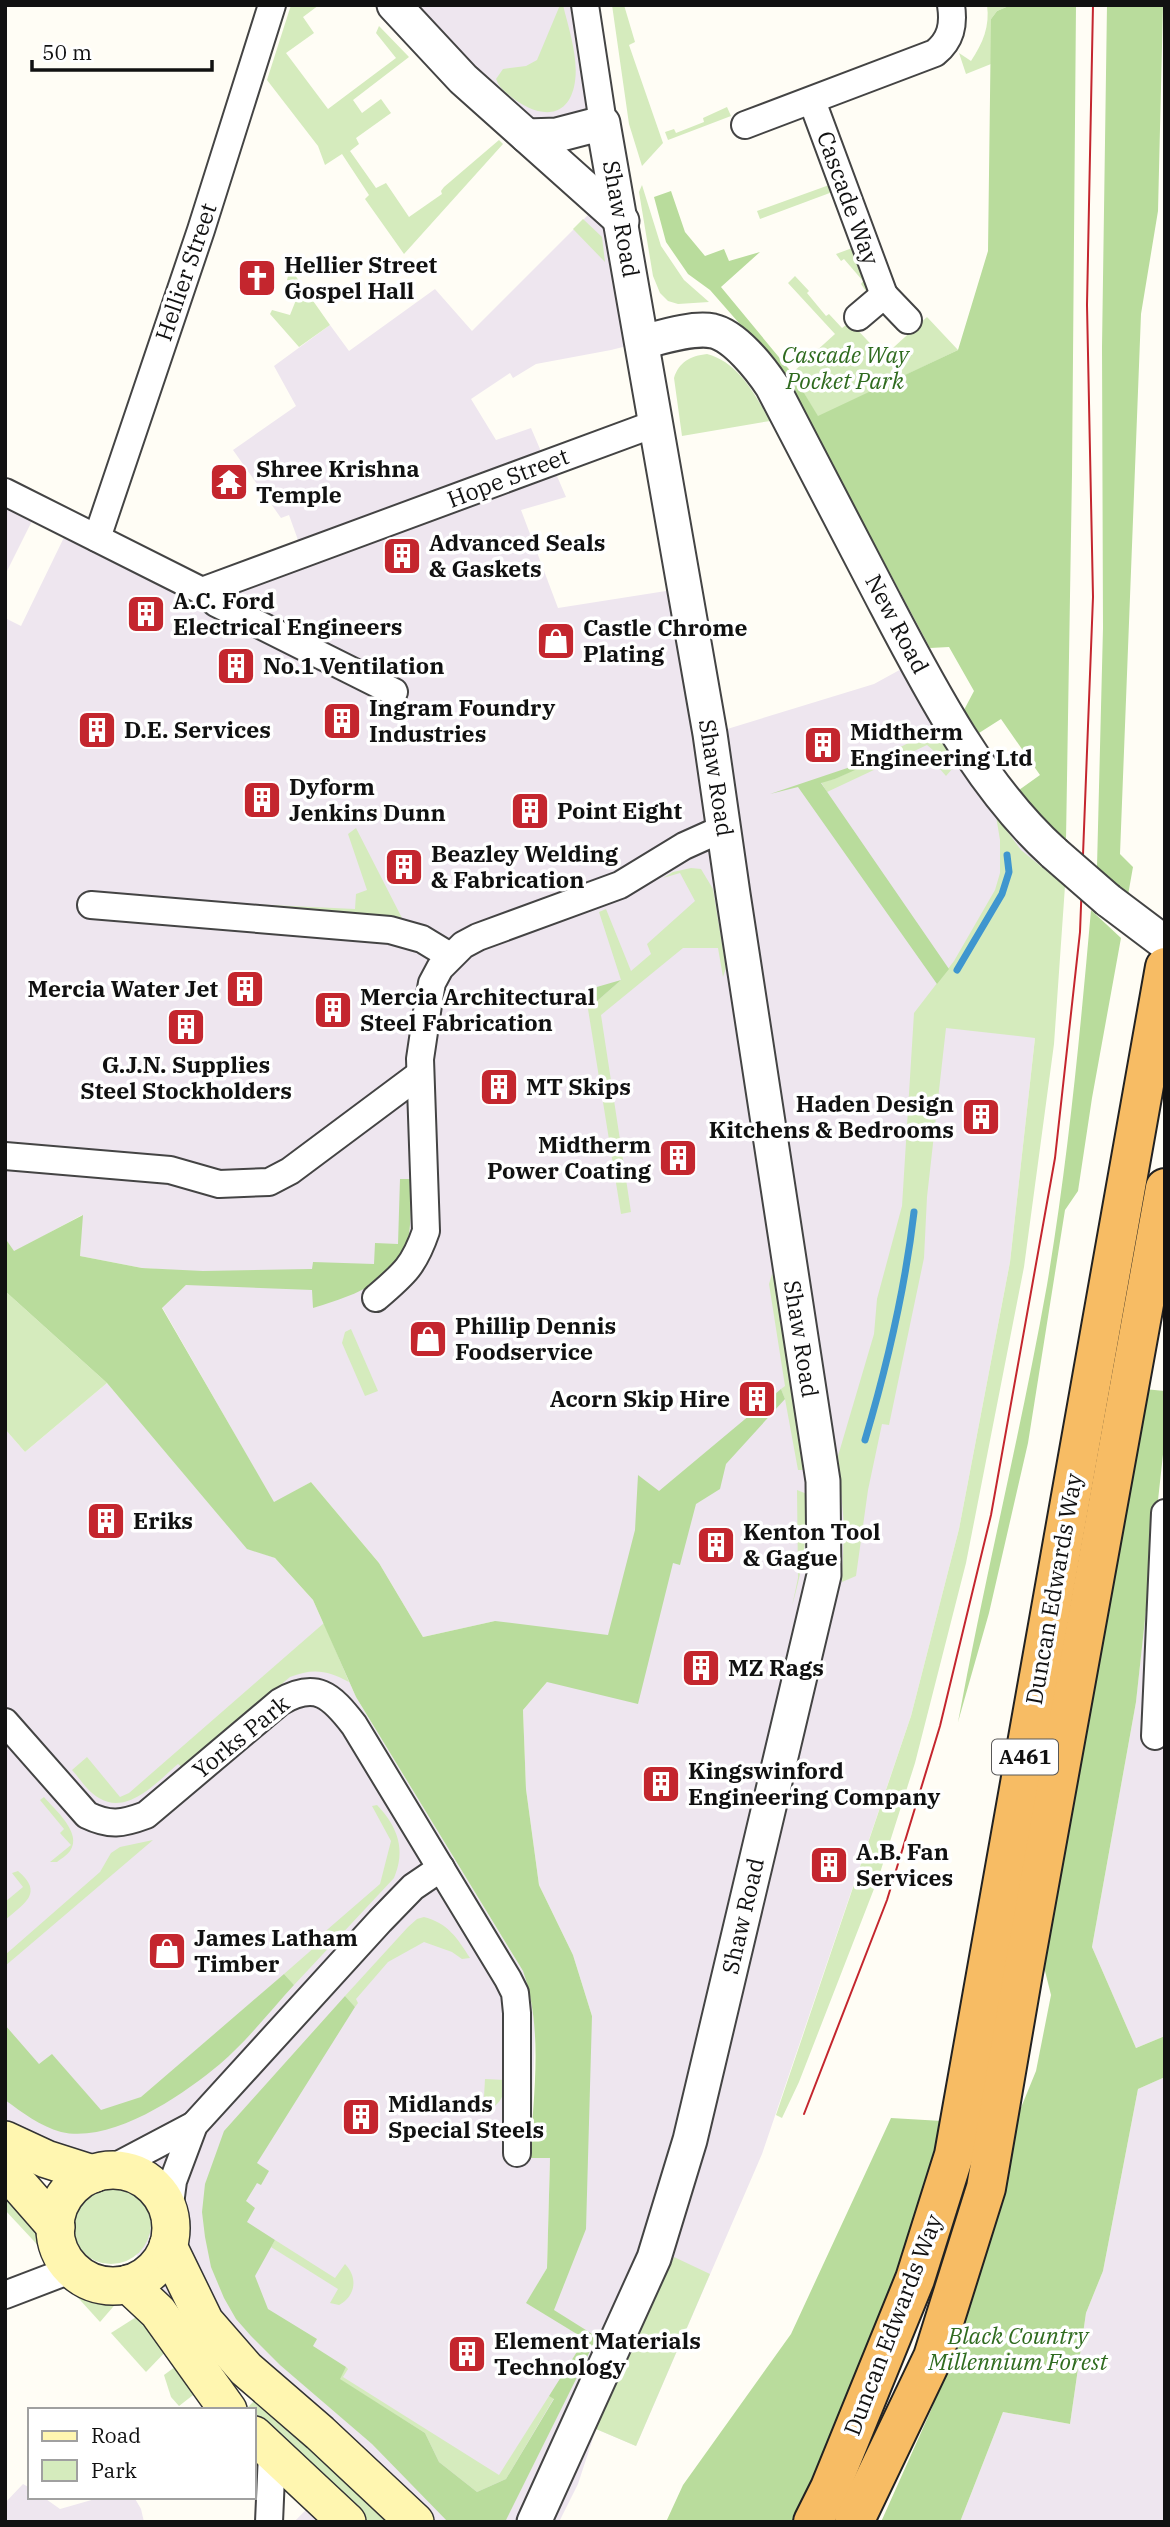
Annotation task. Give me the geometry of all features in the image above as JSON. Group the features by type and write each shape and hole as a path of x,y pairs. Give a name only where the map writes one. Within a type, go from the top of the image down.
{"highway":[{"name":"Duncan Edwards Way","path":"813,2522 830,2488 915,2279 954,2155 1165,967"},
{"name":"Duncan Edwards Way","path":"854,2522 933,2357 986,2188 1165,1188"}],"main road":[{"path":"5,2140 46,2159 99,2173 132,2173 150,2183 158,2191 169,2229 205,2322 238,2360 415,2522"},
{"path":"5,2169 56,2227"},
{"path":"99,2173 77,2183 68,2192 57,2214 60,2250 73,2269 86,2279 102,2285 128,2284 156,2267 169,2229"},
{"path":"128,2284 158,2312 227,2408"},
{"path":"263,2444 347,2522"}],"street":[{"name":"Hellier Street","path":"97,538 201,230 272,5"},
{"path":"394,5 463,79 622,221"},
{"path":"527,136 557,135 603,123 585,5"},
{"name":"Cascade Way","path":"745,125 935,53 948,38 953,23 951,5"},
{"name":"Cascade Way","path":"813,100 884,295 908,320"},
{"name":"Shaw Road","path":"534,2522 654,2258 693,2129 824,1574 823,1472 724,828 657,423 603,123"},
{"name":"Cascade Way","path":"858,317 884,295"},
{"name":"New Road","path":"643,342 679,332 714,331 741,348 759,366 938,700 998,792 1028,830 1108,900 1165,943"},
{"name":"Hope Street","path":"202,592 657,423"},
{"path":"5,492 202,592 216,603 394,692"},
{"path":"376,1298 408,1270 418,1255 426,1231 420,1059 432,983 440,968 463,945 496,929 587,899 620,885 684,846 724,828"},
{"path":"91,905 390,930 422,939 450,956"},
{"path":"5,1156 170,1170 219,1184 270,1182 290,1171 420,1074"},
{"path":"1155,1736 1165,1513"},
{"name":"Yorks Park","path":"5,1722 87,1815 104,1822 125,1823 146,1815 280,1702 297,1692 312,1692 329,1697 354,1725 515,1993 517,2153"},
{"path":"99,2173 194,2125 380,1921 413,1887 441,1868"},
{"path":"169,2229 173,2182 194,2125"},
{"path":"5,2295 73,2269"},
{"path":"263,2444 269,2522"}],"shaded area":[{"path":"394,5 585,5 603,123 527,136"},
{"path":"600,203 643,342 536,364 513,378 510,373 471,399 496,440 531,428 546,463 551,462 566,497 521,510 558,608 685,588 711,734 874,684 916,661 1070,867 1060,882 1035,1038 1010,1262 959,1529 911,1716 762,2154 636,2446 596,2429 578,2484 559,2522 294,2522 337,2478 185,2318 112,2223 5,2148 5,1429 25,1452 107,1383 247,1548 275,1558 313,1600 356,1697 523,1971 529,1987 535,2027 531,2158 550,2158 547,2268 531,2296 554,2310 592,2016 573,1955 539,1885 526,1789 523,1710 547,1682 495,1621 423,1637 379,1563 311,1482 274,1503 162,1307 186,1285 187,1271 142,1268 80,1256 82,1215 14,1252 5,1238 5,618 21,626 70,525 202,591 303,554 289,515 281,518 233,450 296,406 274,366 330,325 349,351 435,289 472,331"},
{"path":"5,492 38,509 5,575"},
{"path":"1150,1570 1165,1572 1165,2036 1136,2048 1092,1947 1136,1702"},
{"path":"1165,2077 1165,2522 960,2522 1003,2412 1070,2424 1086,2313 1103,2271 1138,2089"},
{"path":"23,2484 28,2487 28,2499 46,2499 60,2509 95,2499 135,2499 144,2522 5,2522 5,2503"}],"green space":[{"path":"291,5 319,5 303,17 314,33 286,53 328,109 396,58 376,33 379,26 409,57 353,100 362,113 381,99 391,113 356,138 359,144 350,151 376,188 386,183 409,217 442,194 444,187 499,140 503,144 404,254 365,199 369,195 342,154 325,165 318,146 267,80"},
{"path":"560,5 563,5 573,46 576,67 574,87 570,99 563,107 556,111 538,111 510,96 496,79 503,69 526,66 537,60"},
{"path":"612,5 624,5 635,42 629,45 663,143 642,166 629,124"},
{"path":"987,5 1011,5 997,11 991,19 991,64 966,74 959,53 971,61 986,27"},
{"path":"1011,5 1076,5 1066,840 1034,812 1019,790 1040,775 1001,719 979,733 964,710 974,691 949,647 930,648 867,530 760,347 710,290 688,274 666,242 654,197 671,191 685,232 705,256 724,249 729,261 760,252 721,287 792,373 818,416 958,350 988,251 991,19 997,11"},
{"path":"1107,5 1163,5 1158,211 1141,314 1120,854 1133,867 1128,895 1097,867 1103,628 1102,347"},
{"path":"727,107 731,116 668,140 665,132 674,129 676,133 704,122 703,118"},
{"path":"832,184 835,191 760,219 757,211"},
{"path":"642,185 661,246 684,280 709,302 678,304 668,301 660,293 653,276 639,192"},
{"path":"583,219 602,237 605,262 573,229"},
{"path":"855,247 866,291 861,284 863,281 844,259 841,261 836,254"},
{"path":"290,268 330,325 299,347 270,314 272,310 290,315 300,290 296,283 287,280"},
{"name":"Cascade Way Pocket Park","path":"795,276 826,316 829,314 842,328 850,322 883,357 927,317 958,350 818,417 792,373 835,334 788,283"},
{"path":"707,354 728,364 737,372 752,390 770,421 682,436 674,378 686,361"},
{"path":"935,730 958,762 946,776 940,769 946,761 927,745 827,792 821,782 835,779"},
{"path":"895,752 821,783 949,969 937,984 798,787 770,794"},
{"path":"996,816 1021,850 1065,886 1054,1044 1024,1267 966,1563 915,1763 879,1876 799,2082 782,2118 776,2115 911,1716 959,1529 1010,1262 1035,1038 946,1028 927,1197 924,1258 889,1425 882,1424 868,1490 856,1576 842,1582 844,1526 838,1456 874,1334 877,1299 902,1206 914,1013 954,961 995,890 1000,873 1000,840"},
{"path":"356,828 403,920 250,904 355,909 356,894 367,890 348,834"},
{"path":"701,869 713,889 726,968 723,977 718,948 683,948 601,1015 631,1212 621,1214 588,1009 621,980 599,912 606,909 631,971 651,954 647,944 695,901 680,873 663,878 673,872"},
{"path":"1091,910 1121,938 1078,1191 1065,1210 1028,1443 989,1613 958,1722 1047,1285 1078,1051"},
{"path":"621,980 588,1009 583,991"},
{"path":"400,1179 411,1179 408,1240 403,1255 394,1267 370,1286 313,1308 312,1290 186,1285 162,1308 274,1502 311,1482 379,1563 423,1637 495,1621 608,1635 635,1530 638,1475 659,1491 781,1389 785,1399 726,1464 720,1489 696,1504 680,1565 673,1563 638,1704 547,1682 523,1710 526,1789 539,1885 573,1955 592,2016 586,2229 554,2310 597,2337 505,2522 448,2522 372,2444 280,2365 251,2336 236,2319 211,2267 202,2212 205,2184 224,2131 345,1996 355,2007 257,2163 269,2171 261,2185 257,2183 246,2201 255,2208 247,2222 275,2240 255,2276 268,2309 317,2339 313,2346 346,2367 340,2379 425,2433 439,2462 477,2492 506,2479 554,2399 549,2396 585,2339 526,2303 547,2268 550,2158 530,2158 535,2040 529,1993 523,1971 356,1697 313,1600 275,1558 247,1549 107,1383 5,1291 5,1238 14,1251 83,1215 80,1256 142,1268 203,1271 312,1269 313,1262 374,1264 375,1243 398,1244"},
{"path":"772,1274 776,1282 804,1470 798,1470 781,1389 785,1386 769,1284"},
{"path":"5,1291 107,1383 25,1452 5,1429"},
{"path":"351,1329 378,1391 365,1396 342,1343 345,1332"},
{"name":"Black Country Millennium Forest","path":"1144,1389 1165,1391 1165,1436 1136,1702 1092,1947 1136,2048 1165,2036 1165,2077 1138,2089 1103,2271 1086,2313 1070,2424 1003,2412 960,2522 881,2522 932,2408 975,2285 1018,2115 1036,2071 1051,1995 1043,1963"},
{"path":"797,1490 807,1494 806,1524 802,1564 792,1606 798,1578"},
{"path":"324,1623 349,1682 320,1672 306,1672 290,1677 183,1768 178,1764 152,1787 131,1800 121,1803 99,1798 72,1770 87,1757 120,1797 129,1793"},
{"path":"44,1797 66,1822 73,1837 70,1851 57,1862 50,1862 71,1845 60,1833 64,1829 40,1800"},
{"path":"377,1805 395,1830 398,1839 398,1868 394,1878 294,1985 284,1974 316,1946 313,1942 380,1884 391,1841 372,1806"},
{"path":"153,1840 5,1966 5,1955 100,1872 111,1853 120,1847"},
{"path":"18,1871 26,1879 31,1892 25,1903 5,1920 5,1902 23,1887 12,1873"},
{"path":"424,1917 446,1928 457,1938 470,1958 462,1959 452,1952 424,1942 388,1962 356,1999 358,2003 355,2007 345,1996 408,1927"},
{"path":"284,1974 294,1985 240,2046 187,2089 124,2124 81,2134 61,2132 39,2123 5,2100 5,2025 39,2064 52,2054 101,2110 141,2097"},
{"path":"485,2079 505,2080 501,2098 488,2110 484,2097"},
{"name":"Black Country Millennium Forest","path":"891,2118 942,2121 912,2241 796,2522 666,2522 683,2485 791,2334"},
{"path":"5,2182 39,2232 46,2254 5,2210"},
{"path":"103,2184 119,2184 140,2195 151,2216 151,2232 140,2253 119,2264 103,2264 89,2258 77,2246 71,2232 71,2216 77,2202 89,2190"},
{"path":"275,2240 335,2278 345,2264 353,2280 349,2297 339,2305 330,2303 338,2289 271,2247"},
{"path":"674,2257 710,2274 636,2446 596,2429"},
{"path":"71,2290 89,2291 119,2300 100,2322"},
{"path":"141,2314 169,2348 146,2372 111,2333"},
{"path":"179,2364 197,2392 179,2406 171,2397 164,2375"},
{"path":"346,2367 348,2369 343,2377 499,2475 549,2396 554,2398 506,2479 477,2492 439,2462 425,2433 339,2379"},
{"path":"257,2398 398,2522 369,2522 256,2416 256,2408 247,2408"}],"waterway":[{"path":"957,970 1002,894 1009,872 1007,855"},
{"path":"865,1440 894,1327 914,1212"}],"tram line":[{"path":"804,2114 887,1900 940,1726 991,1515 1055,1158 1080,932 1093,597 1087,305 1093,5"}],"place":[{"name":"Hellier Street Gospel Hall","path":"257,278"},
{"name":"Shree Krishna Temple","path":"229,482"},
{"name":"Advanced Seals & Gaskets","path":"402,556"},
{"name":"A.C. Ford Electrical Engineers","path":"146,614"},
{"name":"Castle Chrome Plating","path":"556,641"},
{"name":"No.1 Ventilation","path":"236,666"},
{"name":"Ingram Foundry Industries","path":"342,721"},
{"name":"D.E. Services","path":"97,730"},
{"name":"Midtherm Engineering Ltd","path":"823,745"},
{"name":"Dyform Jenkins Dunn","path":"262,800"},
{"name":"Point Eight","path":"530,811"},
{"name":"Beazley Welding & Fabrication","path":"404,867"},
{"name":"Mercia Water Jet","path":"245,989"},
{"name":"Mercia Architectural Steel Fabrication","path":"333,1010"},
{"name":"G.J.N. Supplies Steel Stockholders","path":"186,1027"},
{"name":"MT Skips","path":"499,1087"},
{"name":"Haden Design Kitchens & Bedrooms","path":"981,1117"},
{"name":"Midtherm Power Coating","path":"678,1158"},
{"name":"Phillip Dennis Foodservice","path":"428,1339"},
{"name":"Acorn Skip Hire","path":"757,1399"},
{"name":"Eriks","path":"106,1521"},
{"name":"Kenton Tool & Gague","path":"716,1545"},
{"name":"MZ Rags","path":"701,1668"},
{"name":"Kingswinford Engineering Company","path":"661,1784"},
{"name":"A.B. Fan Services","path":"829,1865"},
{"name":"James Latham Timber","path":"167,1951"},
{"name":"Midlands Special Steels","path":"361,2117"},
{"name":"Element Materials Technology","path":"467,2354"}]}
